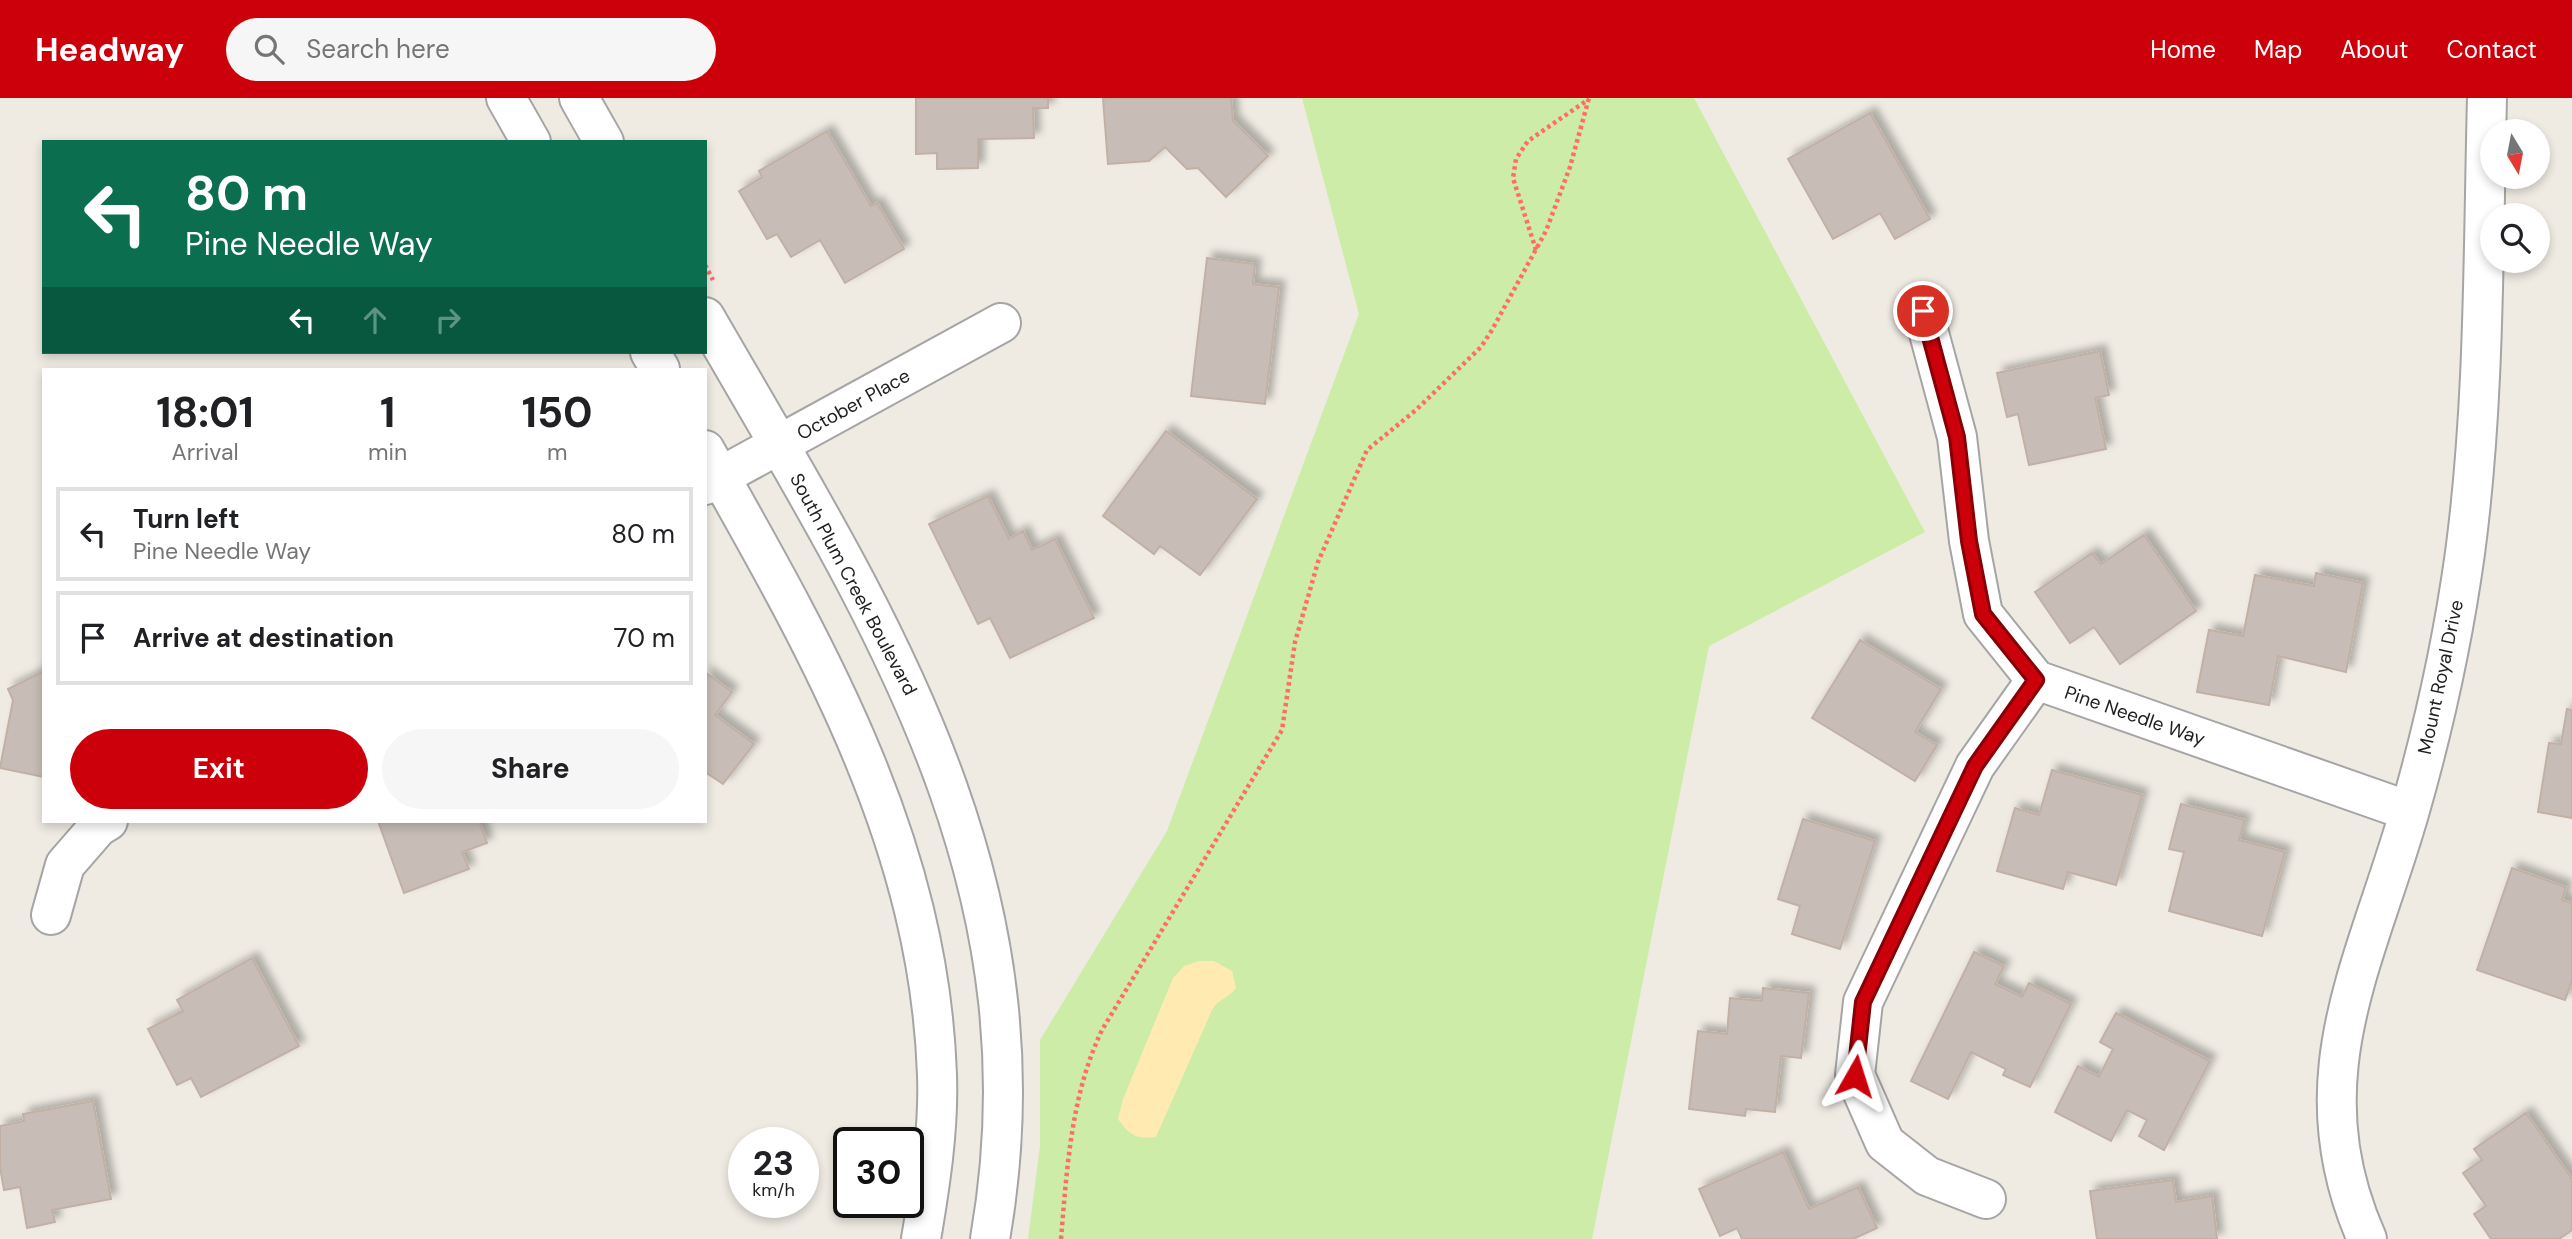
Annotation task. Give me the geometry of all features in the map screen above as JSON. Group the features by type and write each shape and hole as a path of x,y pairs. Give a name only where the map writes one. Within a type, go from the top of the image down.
{"street":[{"path":"506,98 530,140"},
{"path":"579,98 603,140"},
{"name":"Mount Royal Drive","path":"2367,1239 2354,1210 2338,1148 2336,1076 2341,1034 2351,994 2409,811 2450,646 2474,470 2487,98"},
{"path":"1923,311 1957,437 1969,541 1983,614 2036,680 1975,766 1863,1002 1855,1076 1885,1143 1927,1175 1986,1199"},
{"name":"South Plum Creek Boulevard","path":"707,320 880,626 909,686 958,813 975,873 998,986 1004,1046 1003,1127 990,1239"},
{"name":"October Place","path":"710,470 779,444 1001,323"},
{"path":"710,470 848,714 897,844 922,950 935,1040 935,1123 921,1239"},
{"name":"Pine Needle Way","path":"2036,680 2409,811"},
{"path":"51,915 65,865 98,827 105,823"}],"path":[{"path":"1536,251 1513,178 1516,159 1528,142 1589,98"},
{"path":"1061,1239 1070,1142 1086,1064 1102,1030 1282,730 1295,642 1318,562 1367,450 1416,410 1481,347 1536,251 1570,167 1589,98"}],"green space":[{"path":"1302,98 1694,98 1925,532 1709,646 1592,1239 1028,1239 1040,1146 1040,1040 1167,831 1359,314"}],"sand":[{"path":"1199,961 1214,961 1232,971 1236,988 1212,1010 1156,1137 1139,1137 1130,1133 1118,1119 1123,1099 1173,978 1184,966"}],"building":[{"path":"916,98 1048,98 1048,108 1033,108 1034,138 978,139 978,168 937,169 937,153 916,154"},
{"path":"1103,98 1231,98 1233,121 1268,156 1226,197 1198,168 1187,169 1165,147 1149,161 1108,164"},
{"path":"1870,113 1930,219 1895,239 1880,213 1833,239 1788,159"},
{"path":"827,131 871,206 877,203 904,249 845,283 820,240 791,257 777,234 767,239 739,191 762,177 759,171"},
{"path":"1207,258 1255,264 1253,284 1279,287 1265,404 1191,396"},
{"path":"2100,351 2109,395 2095,398 2106,449 2029,465 2018,414 2007,417 1997,373"},
{"path":"1166,431 1257,499 1200,575 1160,546 1154,554 1103,516"},
{"path":"988,496 1009,539 1023,531 1032,550 1055,539 1094,618 1010,658 990,618 978,624 929,524"},
{"path":"2144,535 2196,611 2120,664 2094,627 2070,643 2035,592 2092,553 2101,564"},
{"path":"2316,573 2363,583 2346,672 2278,656 2269,705 2197,692 2209,630 2243,636 2255,575 2314,586"},
{"path":"1860,640 1941,689 1915,732 1937,745 1915,781 1812,718"},
{"path":"42,672 42,777 0,768 13,700 8,689"},
{"path":"707,673 732,692 715,715 754,744 723,784 707,773"},
{"path":"2567,709 2572,710 2572,818 2538,812 2549,743 2561,744"},
{"path":"2052,770 2142,795 2116,885 2068,872 2063,889 1997,871 2015,808 2039,815"},
{"path":"2181,804 2245,820 2239,840 2285,852 2262,936 2169,911 2184,852 2169,849"},
{"path":"1803,819 1875,841 1840,949 1792,934 1800,906 1778,899"},
{"path":"379,823 480,823 487,843 462,852 469,869 404,893"},
{"path":"2512,868 2566,887 2562,900 2572,903 2572,981 2565,1000 2477,970"},
{"path":"1974,952 2004,966 1995,984 2022,997 2029,983 2071,1004 2030,1087 2003,1075 2006,1069 1971,1052 1948,1099 1911,1081"},
{"path":"252,958 299,1046 201,1097 191,1078 177,1085 148,1029 183,1011 177,1000"},
{"path":"1763,988 1809,993 1801,1058 1781,1056 1775,1112 1746,1109 1745,1116 1689,1109 1698,1031 1727,1034 1730,998 1762,1001"},
{"path":"2116,1013 2210,1061 2164,1150 2139,1136 2147,1120 2127,1110 2111,1141 2055,1112 2078,1066 2099,1077 2113,1049 2100,1042"},
{"path":"93,1101 111,1199 52,1210 55,1222 27,1228 20,1187 4,1190 0,1167 0,1126 24,1121 23,1114"},
{"path":"2526,1113 2572,1179 2572,1230 2559,1239 2491,1239 2474,1214 2486,1206 2463,1173 2482,1160 2474,1149"},
{"path":"1783,1152 1809,1209 1858,1187 1877,1228 1853,1239 1742,1239 1737,1228 1720,1236 1699,1189"},
{"path":"2173,1180 2176,1202 2212,1196 2217,1239 2097,1239 2090,1191"}],"route":[{"path":"1855,1076 1863,1002 1975,766 2036,680 1983,614 1969,541 1957,437 1923,311"}]}
